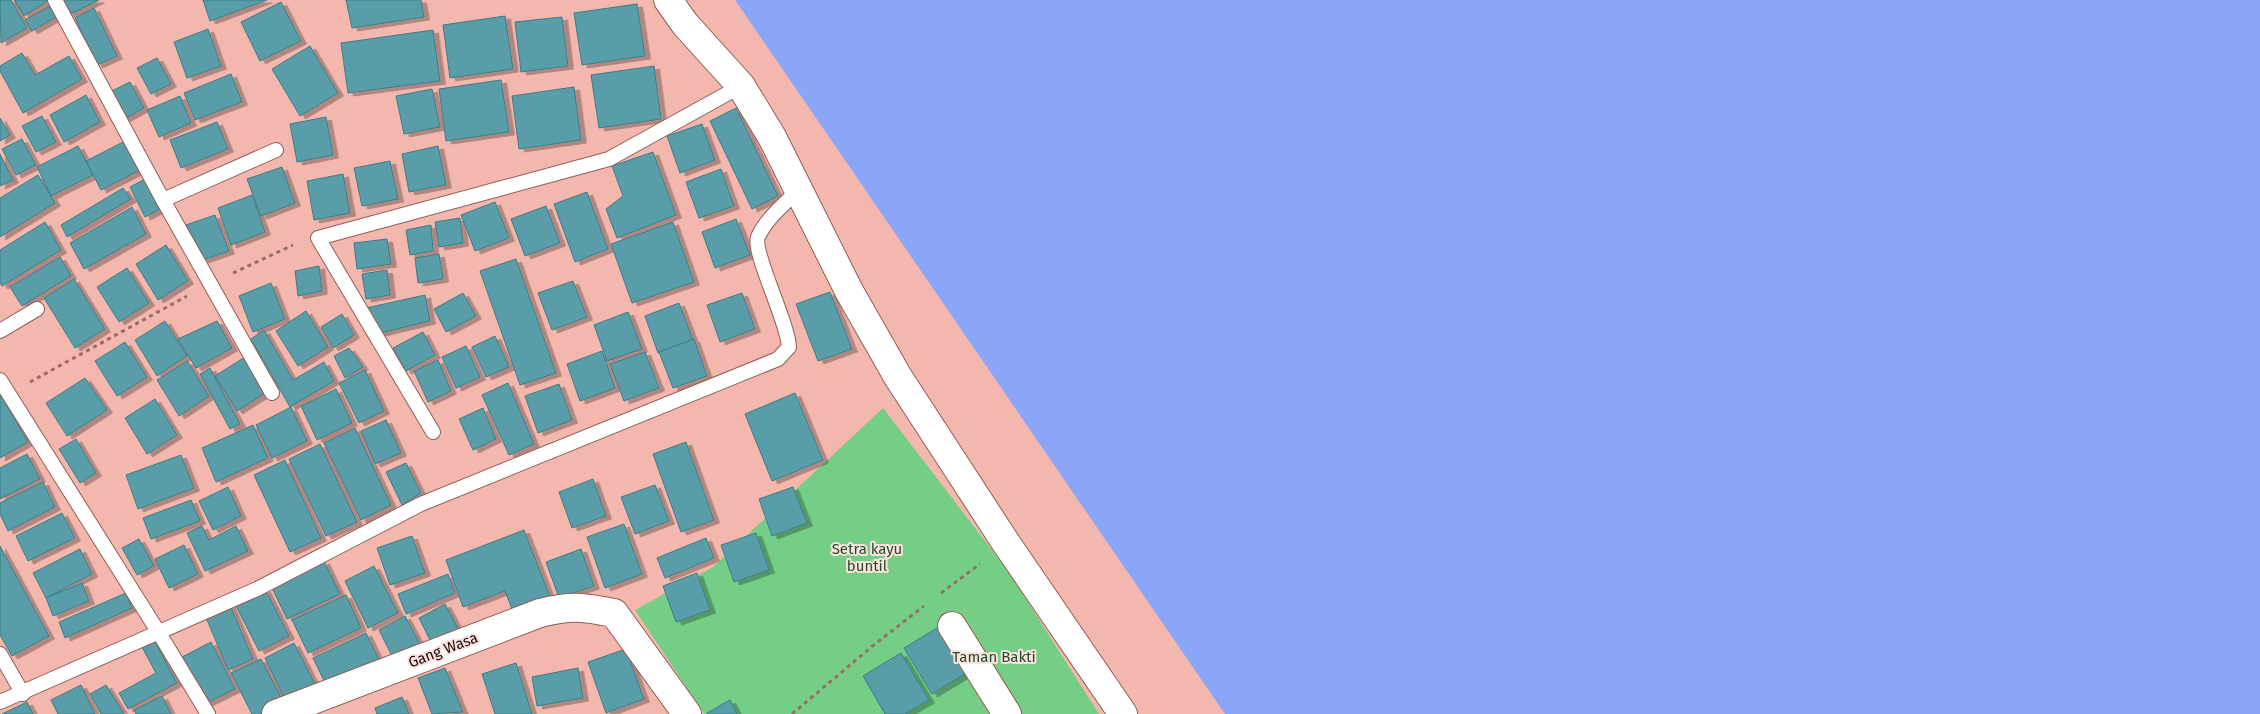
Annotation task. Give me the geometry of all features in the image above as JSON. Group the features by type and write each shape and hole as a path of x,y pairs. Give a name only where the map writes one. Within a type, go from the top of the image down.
{"street":[{"path":"668,0 685,24 741,86 772,137 849,290 898,377 1006,544 1123,714"},
{"name":"Gang Wasa","path":"276,714 540,613 564,606 582,606 614,613 686,714"},
{"path":"952,626 1007,714"}],"lane":[{"path":"55,0 163,200 272,393"},
{"path":"434,432 318,238 609,159 741,86"},
{"path":"163,200 276,150"},
{"path":"0,702 23,694 257,589 421,504 778,359 789,347 786,326 761,258 757,241 758,236 777,212 799,190"},
{"path":"0,331 37,309"},
{"path":"0,380 159,632 208,714"},
{"path":"0,654 23,694"}],"path":[{"path":"9,394 210,283 304,240 318,238"},
{"path":"937,597 1006,544"},
{"path":"792,714 875,644 929,602"}],"green space":[{"name":"Setra kayu buntil","path":"883,408 1008,571 1099,714 704,714 635,610 713,567"}],"water":[{"path":"735,0 2260,0 2260,714 1225,714"}],"building":[{"path":"0,0 11,0 27,28 1,43"},
{"path":"14,0 49,0 24,16"},
{"path":"62,0 99,0 69,15"},
{"path":"203,0 267,0 210,21"},
{"path":"346,0 421,0 424,17 352,28"},
{"path":"281,2 301,41 260,61 241,22"},
{"path":"637,4 645,56 582,65 574,13"},
{"path":"52,5 58,16 32,31 25,20"},
{"path":"94,8 117,56 97,65 75,18"},
{"path":"505,16 513,69 450,78 443,25"},
{"path":"562,17 568,66 521,72 515,22"},
{"path":"208,29 221,66 187,78 174,42"},
{"path":"433,30 440,81 348,93 341,43"},
{"path":"310,46 338,93 300,116 272,69"},
{"path":"22,53 35,75 69,56 82,79 23,113 0,71 0,66"},
{"path":"157,58 171,84 151,94 137,68"},
{"path":"654,66 661,119 599,128 591,75"},
{"path":"231,74 242,102 195,120 184,93"},
{"path":"501,80 509,132 446,141 439,89"},
{"path":"130,82 144,108 124,119 110,92"},
{"path":"574,87 581,140 519,149 512,96"},
{"path":"432,89 440,127 404,134 396,96"},
{"path":"86,95 100,122 64,142 50,115"},
{"path":"180,96 191,123 159,137 147,110"},
{"path":"736,108 778,196 752,209 710,121"},
{"path":"42,116 56,142 36,152 22,126"},
{"path":"326,117 333,155 297,162 290,124"},
{"path":"0,118 10,135 0,141"},
{"path":"217,122 228,149 181,168 170,140"},
{"path":"702,124 715,160 680,173 667,136"},
{"path":"22,139 36,165 16,175 2,149"},
{"path":"127,140 142,169 101,190 86,161"},
{"path":"78,146 93,175 51,196 37,167"},
{"path":"438,146 446,185 409,192 402,154"},
{"path":"653,152 676,215 617,238 606,209 623,196 612,166"},
{"path":"0,154 13,180 0,186"},
{"path":"390,161 398,199 362,206 354,168"},
{"path":"282,167 295,203 261,216 247,179"},
{"path":"721,169 734,206 699,218 686,182"},
{"path":"343,174 350,213 314,220 307,181"},
{"path":"38,175 55,203 0,237 0,198"},
{"path":"147,178 162,208 145,217 130,187"},
{"path":"123,188 131,199 67,237 61,225"},
{"path":"587,192 608,249 575,262 554,204"},
{"path":"252,195 265,232 231,245 218,208"},
{"path":"495,202 509,238 475,251 461,215"},
{"path":"546,206 560,243 525,256 511,219"},
{"path":"132,207 146,234 84,269 70,243"},
{"path":"215,215 229,251 203,260 186,225"},
{"path":"460,218 463,243 439,247 435,222"},
{"path":"736,219 750,255 715,268 702,232"},
{"path":"45,222 61,250 2,286 0,282 0,250"},
{"path":"673,222 694,282 632,303 611,244"},
{"path":"431,225 433,251 410,255 406,230"},
{"path":"387,239 391,264 357,269 354,243"},
{"path":"166,245 188,281 158,300 136,264"},
{"path":"439,254 443,279 418,283 415,258"},
{"path":"60,257 71,276 22,306 10,287"},
{"path":"516,259 556,373 520,385 480,271"},
{"path":"319,266 322,291 298,296 295,271"},
{"path":"127,268 149,303 119,322 97,287"},
{"path":"387,270 390,295 366,299 362,274"},
{"path":"74,279 105,329 75,348 44,298"},
{"path":"573,281 587,317 552,330 538,293"},
{"path":"271,283 285,319 253,332 239,296"},
{"path":"830,292 852,349 818,361 796,304"},
{"path":"463,293 476,316 446,332 434,309"},
{"path":"742,293 755,329 720,342 707,305"},
{"path":"425,295 430,321 372,335 366,308"},
{"path":"679,303 693,340 658,353 645,316"},
{"path":"306,311 328,347 298,366 276,331"},
{"path":"628,312 642,349 607,361 594,325"},
{"path":"342,314 354,335 333,348 321,327"},
{"path":"165,321 187,356 157,376 135,340"},
{"path":"217,321 232,348 196,368 178,339"},
{"path":"264,330 293,380 324,362 334,381 290,407 251,339"},
{"path":"423,332 435,355 406,371 393,348"},
{"path":"495,336 509,367 486,377 472,347"},
{"path":"694,339 707,376 673,388 659,352"},
{"path":"125,342 147,377 117,396 95,361"},
{"path":"466,346 480,377 456,388 442,357"},
{"path":"349,348 363,367 345,378 334,356"},
{"path":"602,351 615,388 580,401 567,364"},
{"path":"645,352 659,388 624,401 610,364"},
{"path":"245,357 267,392 237,411 215,376"},
{"path":"438,360 451,391 428,402 414,371"},
{"path":"187,361 209,396 179,416 157,380"},
{"path":"210,368 240,424 230,429 200,374"},
{"path":"365,370 384,411 359,423 339,383"},
{"path":"85,378 107,410 67,436 46,403"},
{"path":"508,383 534,444 509,455 482,395"},
{"path":"559,384 572,420 538,433 525,396"},
{"path":"336,389 352,423 317,440 301,406"},
{"path":"795,393 823,460 772,481 745,414"},
{"path":"0,394 28,442 0,458"},
{"path":"155,399 177,435 147,454 125,418"},
{"path":"291,407 307,441 272,458 256,425"},
{"path":"483,408 496,439 473,450 459,419"},
{"path":"386,420 401,453 375,464 361,431"},
{"path":"253,425 268,458 216,482 202,448"},
{"path":"355,428 391,505 361,520 324,443"},
{"path":"76,439 96,473 80,483 59,449"},
{"path":"686,442 714,520 681,532 653,454"},
{"path":"320,444 357,522 326,536 289,459"},
{"path":"27,454 40,479 0,499 0,468"},
{"path":"181,455 194,488 138,509 126,475"},
{"path":"285,460 321,538 290,552 254,475"},
{"path":"406,463 421,493 402,505 386,472"},
{"path":"593,479 606,516 572,528 559,492"},
{"path":"43,482 55,507 8,531 0,514 0,503"},
{"path":"655,485 669,521 635,534 621,497"},
{"path":"228,487 241,516 213,530 199,501"},
{"path":"793,487 807,523 772,536 759,499"},
{"path":"191,500 200,521 151,539 143,518"},
{"path":"62,513 75,538 28,561 16,536"},
{"path":"624,524 642,574 605,588 587,537"},
{"path":"202,526 209,540 236,526 248,551 205,571 187,533"},
{"path":"524,530 552,602 515,617 505,591 463,607 446,560"},
{"path":"756,533 769,570 734,582 721,545"},
{"path":"412,536 425,573 390,585 377,548"},
{"path":"706,538 714,558 665,578 657,558"},
{"path":"139,539 154,566 137,575 122,548"},
{"path":"184,545 198,574 169,588 155,559"},
{"path":"0,546 49,636 12,656 0,635"},
{"path":"80,549 92,574 46,598 33,573"},
{"path":"581,549 594,586 559,598 546,562"},
{"path":"324,561 340,594 287,619 271,586"},
{"path":"374,566 398,613 368,628 345,581"},
{"path":"697,573 710,610 676,622 663,586"},
{"path":"448,574 455,593 406,614 398,594"},
{"path":"82,583 89,601 53,616 46,598"},
{"path":"265,589 289,636 259,651 235,604"},
{"path":"126,593 132,608 65,638 59,622"},
{"path":"346,595 361,628 308,653 292,620"},
{"path":"445,604 462,636 435,650 419,618"},
{"path":"230,605 253,659 228,670 205,615"},
{"path":"405,616 422,648 395,662 379,630"},
{"path":"942,625 970,671 932,694 904,648"},
{"path":"366,633 382,666 329,691 313,658"},
{"path":"154,640 177,683 128,709 119,693 156,673 142,647"},
{"path":"211,642 235,689 205,704 182,657"},
{"path":"294,643 318,690 288,706 265,658"},
{"path":"626,649 644,699 606,713 588,662"},
{"path":"901,653 929,700 905,714 885,714 863,676"},
{"path":"261,659 285,705 268,714 252,714 231,673"},
{"path":"516,663 532,714 495,714 482,674"},
{"path":"445,668 463,712 432,714 418,678"},
{"path":"578,668 583,698 537,706 532,677"},
{"path":"81,685 95,714 58,714 51,700"},
{"path":"106,685 124,714 101,714 90,694"},
{"path":"162,696 171,714 136,714 134,710"},
{"path":"402,697 409,714 377,714 375,708"},
{"path":"730,700 737,714 707,714 707,713"},
{"path":"27,702 33,714 2,714"}],"park label":[{"name":"Taman Bakti","path":"994,657"}]}
